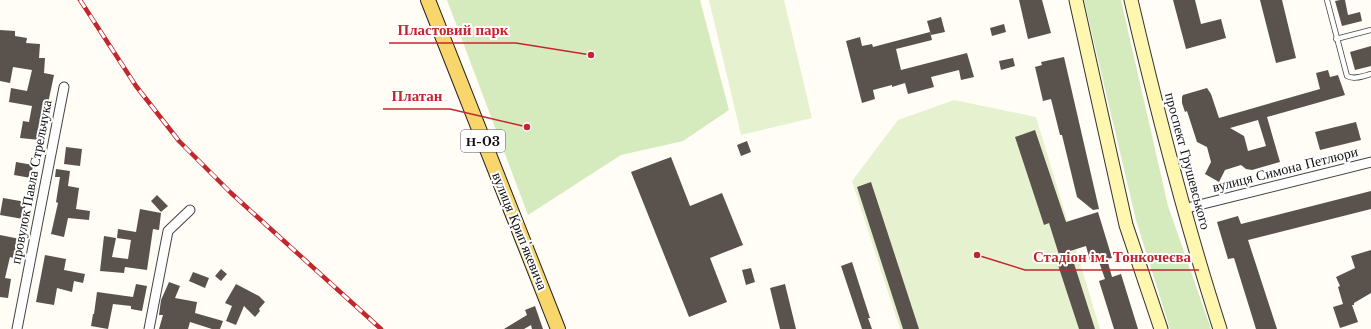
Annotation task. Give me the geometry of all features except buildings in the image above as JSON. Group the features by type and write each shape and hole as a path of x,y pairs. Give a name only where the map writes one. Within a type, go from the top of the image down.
{"main road":[{"name":"вулиця Крипʼякевича","path":"428,0 558,329"},
{"path":"1076,0 1126,225 1161,329"},
{"name":"проспект Грушевського","path":"1131,0 1183,209 1220,329"}],"street":[{"name":"провулок Павла Стрельчука","path":"16,329 64,87"},
{"name":"вулиця Симона Петлюри","path":"1183,209 1371,162"},
{"path":"149,329 168,231 190,210"}],"lane":[{"path":"1327,0 1336,39 1347,76 1354,78 1371,74"},
{"path":"1336,39 1371,30"}],"green space":[{"path":"447,0 700,0 729,110 683,141 621,155 528,215"},
{"path":"709,0 784,0 812,118 741,135"},
{"path":"1084,0 1121,0 1168,206 1211,329 1170,329 1136,220"},
{"path":"954,100 1036,117 1100,329 900,329 852,181 898,120"}],"railway":[{"path":"80,0 136,86 179,141 231,193 381,329"}],"place":[{"name":"Пластовий парк","path":"591,55"},
{"name":"Платан","path":"527,127"},
{"name":"Стадіон ім. Тонкочеєва","path":"977,255"}]}
